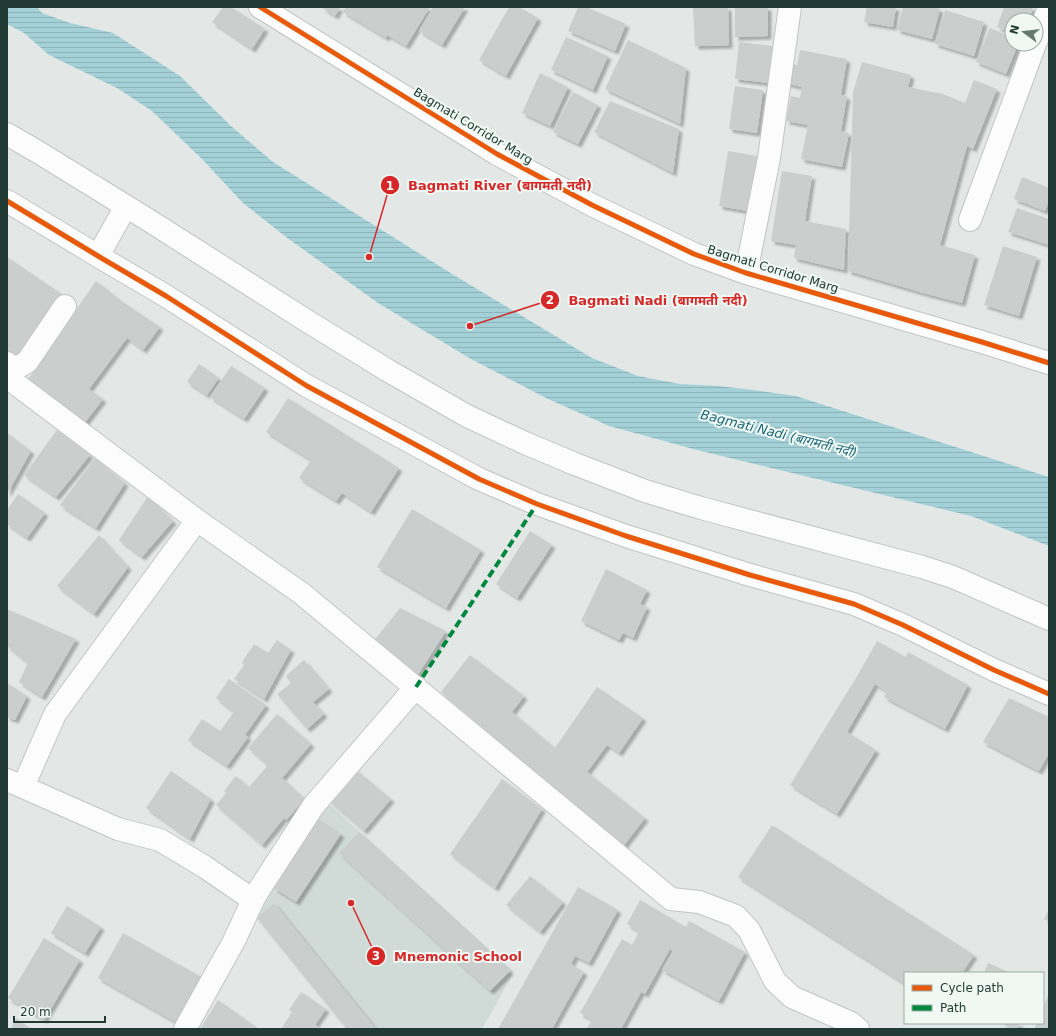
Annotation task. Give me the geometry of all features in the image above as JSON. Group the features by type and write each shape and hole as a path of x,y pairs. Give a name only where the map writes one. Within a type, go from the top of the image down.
{"street":[{"name":"Bagmati Corridor Marg","path":"260,7 497,154 592,205 694,254 746,273 1049,363"},
{"path":"746,273 769,158 790,7"},
{"path":"1044,21 1049,7"},
{"path":"970,220 1033,52"},
{"path":"7,134 126,206 306,321 387,370 467,416 525,443 645,491 701,508 922,567 953,577 1049,619"},
{"path":"7,201 166,296 307,386 479,479 537,504 626,536 750,575 854,604 904,625 994,670 1049,694"},
{"path":"98,256 126,206"},
{"path":"65,306 27,362 9,372 198,521 301,593 671,899 699,902 736,916 749,930 775,981 792,997 851,1023 858,1029"},
{"path":"189,531 56,714 15,784 118,829 160,840 205,867 253,900"},
{"path":"185,1029 234,941 253,900 314,805 416,688"}],"shaded area":[{"path":"329,804 514,972 482,1029 347,1029 257,918 274,888"}],"water":[{"path":"7,7 37,7 42,13 70,23 113,33 180,76 231,126 273,162 457,277 592,358 638,376 680,384 719,386 796,396 1049,477 1049,546 971,516 697,450 609,426 548,399 471,359 378,303 286,237 243,203 202,159 152,111 117,88 49,55 24,33 7,24"}],"building":[{"path":"223,7 231,7 265,29 252,49 212,22"},
{"path":"321,7 340,7 335,16"},
{"path":"346,7 430,7 406,46 387,35 386,38 343,12"},
{"path":"433,7 465,7 442,45 419,31"},
{"path":"509,7 519,7 538,18 506,76 479,60"},
{"path":"578,7 586,7 626,24 615,51 568,31"},
{"path":"693,7 728,7 729,45 695,46"},
{"path":"735,7 768,7 768,36 735,37"},
{"path":"867,7 896,7 893,27 864,22"},
{"path":"903,7 933,7 940,9 932,39 897,30"},
{"path":"1004,7 1033,7 1031,12 1004,12 1004,30 997,27"},
{"path":"945,10 984,22 974,56 935,44"},
{"path":"990,28 1004,34 1004,52 1015,52 1006,74 976,62"},
{"path":"566,37 608,56 593,90 551,70"},
{"path":"628,40 686,68 680,124 605,89"},
{"path":"739,42 773,46 769,83 735,79"},
{"path":"800,50 847,59 841,95 847,96 841,131 849,133 842,167 801,159 808,125 786,121 791,96 800,98 802,87 784,83 788,63 797,65"},
{"path":"862,62 911,75 908,87 943,94 965,103 974,80 997,89 973,149 967,146 940,245 975,255 962,303 848,271 853,92"},
{"path":"540,73 568,87 550,126 522,113"},
{"path":"735,86 763,90 757,133 729,129"},
{"path":"573,92 598,105 578,144 553,132"},
{"path":"610,101 679,129 673,173 594,132"},
{"path":"728,151 757,156 748,211 719,206"},
{"path":"782,171 812,176 805,221 846,229 844,270 794,258 796,245 771,241"},
{"path":"1022,177 1049,188 1049,200 1045,211 1014,199"},
{"path":"1017,208 1049,219 1049,245 1008,232"},
{"path":"1003,246 1037,257 1019,316 984,305"},
{"path":"7,257 63,295 19,360 7,352"},
{"path":"96,281 123,302 160,327 143,350 127,338 89,389 103,399 83,425 26,382"},
{"path":"199,364 219,378 207,395 187,382"},
{"path":"231,366 265,388 244,419 210,397"},
{"path":"288,398 399,468 371,512 342,493 336,501 299,478 311,460 266,432"},
{"path":"57,430 90,455 56,497 24,475"},
{"path":"7,433 31,451 7,494"},
{"path":"95,458 125,483 96,528 60,505"},
{"path":"18,494 45,513 27,538 7,524 7,510"},
{"path":"148,496 173,521 142,557 119,540"},
{"path":"412,509 481,550 446,608 377,567"},
{"path":"530,531 552,545 517,598 496,584"},
{"path":"99,535 128,567 94,614 57,586"},
{"path":"606,569 647,590 640,604 647,607 633,638 623,633 619,640 581,621"},
{"path":"400,608 446,631 415,679 372,643"},
{"path":"7,609 76,639 42,697 19,682 28,663 7,646"},
{"path":"277,640 291,650 264,699 234,679 244,665 242,662 254,644 268,653"},
{"path":"877,641 906,657 908,652 968,685 945,729 884,697 887,692 875,684 847,732 876,750 837,814 790,785"},
{"path":"470,655 524,696 512,712 555,748 597,687 643,718 619,753 607,745 587,772 645,818 622,848 491,739 493,736 441,692"},
{"path":"304,660 329,689 313,702 324,714 307,729 277,694 291,683 286,676"},
{"path":"229,679 266,705 245,735 248,737 227,766 188,740 202,719 220,731 234,712 216,698"},
{"path":"7,683 27,696 15,720 7,717"},
{"path":"1009,698 1049,717 1049,753 1039,771 983,742"},
{"path":"277,714 311,744 282,778 305,799 286,820 284,818 262,845 216,805 226,793 224,791 236,776 249,787 268,765 248,748"},
{"path":"355,769 391,799 364,831 329,801"},
{"path":"171,771 211,799 190,839 146,808"},
{"path":"502,779 542,809 495,888 450,854"},
{"path":"318,819 341,834 296,902 274,888"},
{"path":"772,825 974,955 963,972 904,972 904,983 738,877"},
{"path":"359,832 510,971 490,991 339,853"},
{"path":"530,876 563,902 540,932 506,905"},
{"path":"578,887 618,910 589,963 575,956 571,964 584,972 552,1029 498,1029"},
{"path":"640,900 686,927 689,921 745,952 719,1001 662,970 673,951 670,949 645,994 641,992 621,1029 586,1029 592,1020 580,1013 622,939 632,945 639,932 627,924"},
{"path":"274,903 376,1029 347,1029 257,918"},
{"path":"67,906 101,927 85,953 51,933"},
{"path":"1049,909 1049,921 1044,919"},
{"path":"123,933 205,979 179,1024 98,978"},
{"path":"44,938 80,960 44,1020 8,998"},
{"path":"988,963 1009,972 984,972"},
{"path":"301,992 326,1009 315,1025 321,1029 281,1029 292,1012 289,1010"},
{"path":"1049,993 1049,1029 1034,1029 1036,1024 1044,1024 1044,1006"},
{"path":"218,1000 259,1029 200,1029"},
{"path":"16,1018 31,1029 11,1029"},
{"path":"1003,1024 1020,1024 1017,1029"}],"marked path":[{"path":"416,687 537,504"}],"cycle path":[{"path":"260,7 497,154 592,205 694,254 746,273 1049,363"},
{"path":"7,201 166,296 307,386 479,479 537,504 626,536 750,575 854,604 903,625 994,670 1049,694"}],"place":[{"name":"Bagmati River (बागमती नदी)","path":"369,257"},
{"name":"Bagmati Nadi (बागमती नदी)","path":"470,326"},
{"name":"Mnemonic School","path":"351,903"}]}
